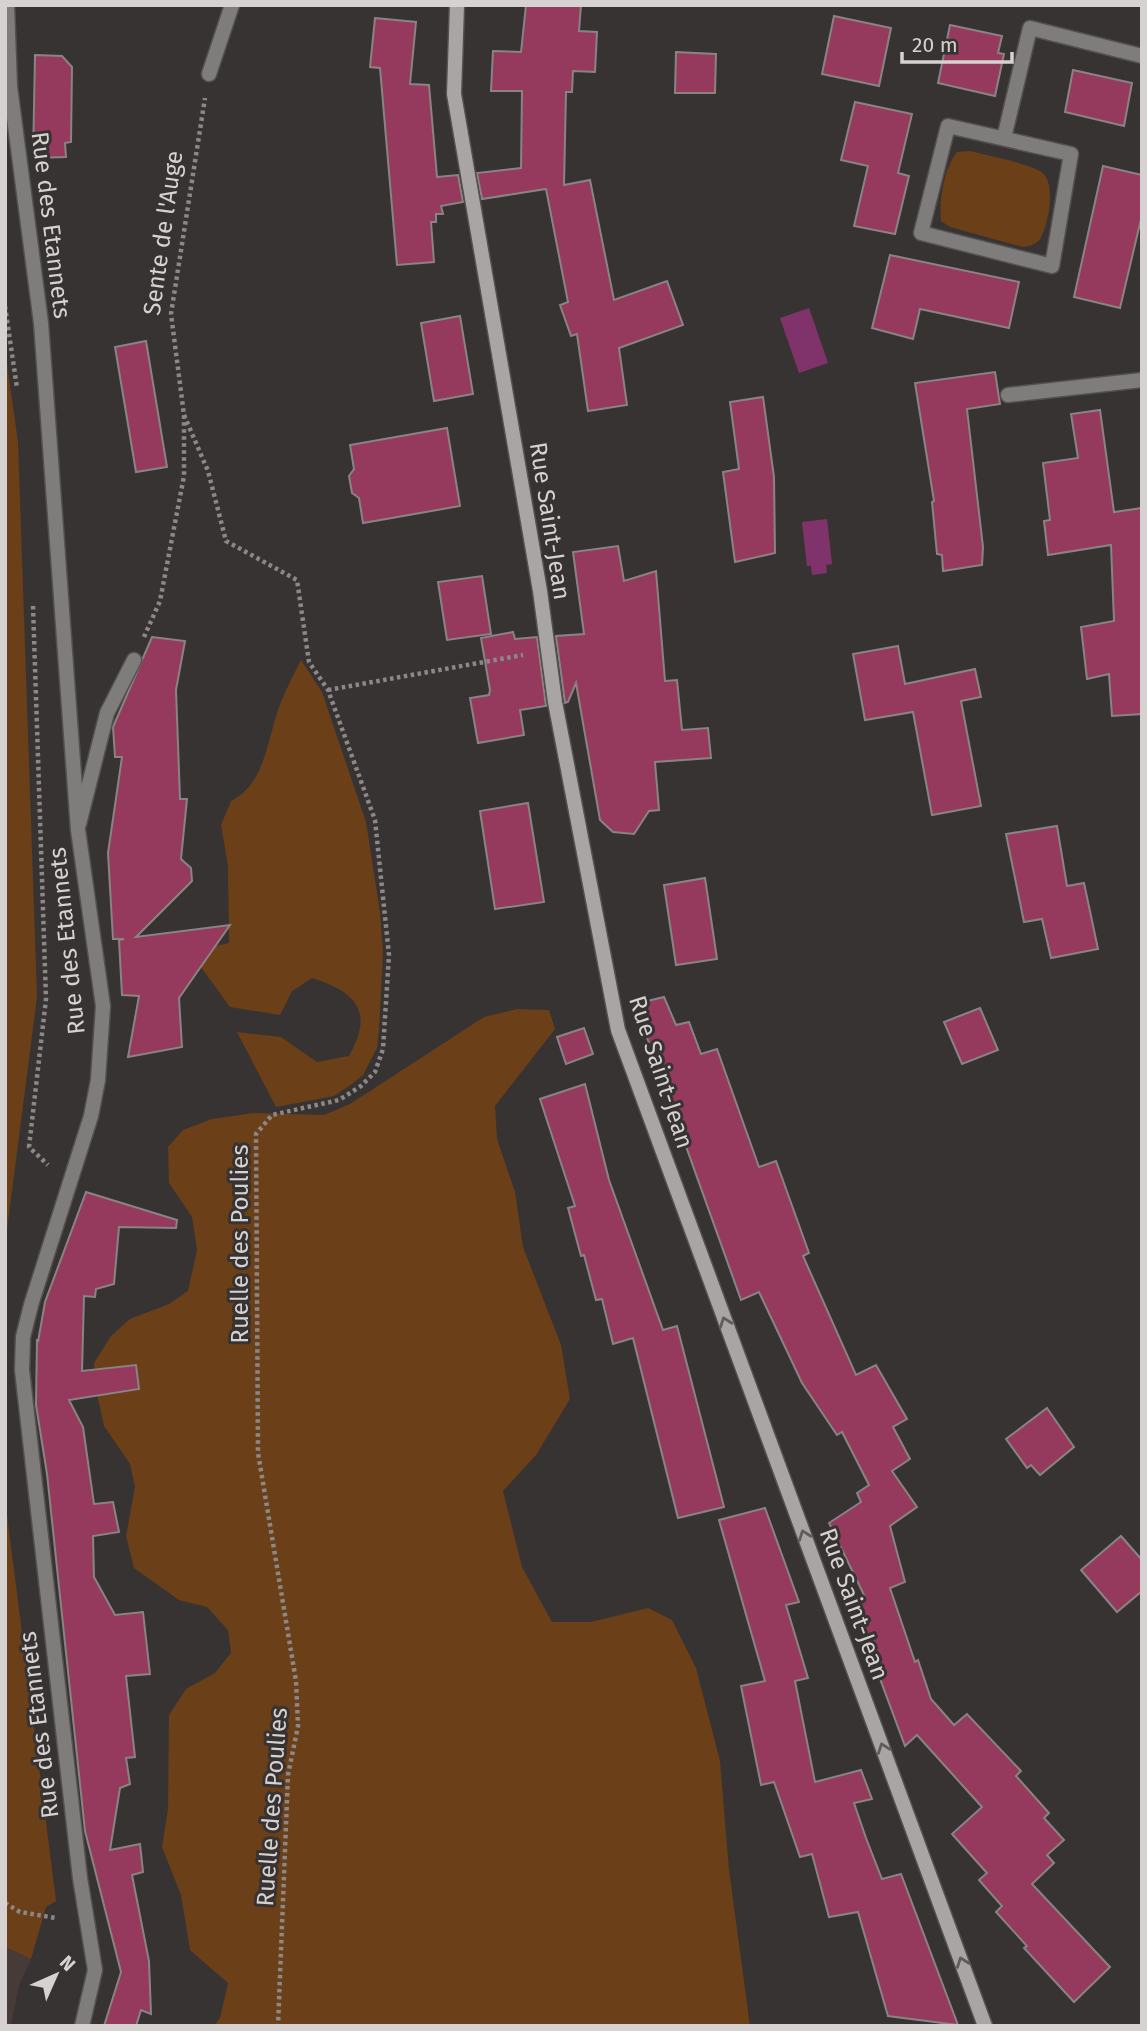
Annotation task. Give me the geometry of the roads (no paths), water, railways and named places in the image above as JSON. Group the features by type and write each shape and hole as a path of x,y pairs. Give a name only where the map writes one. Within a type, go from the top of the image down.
{"street":[{"name":"Rue des Etannets","path":"7,5 8,87 41,323 78,830 96,949 103,1027 99,1080 91,1116 31,1305 23,1337 22,1370 78,1864 95,1970 82,2026"},
{"path":"209,74 232,5"},
{"name":"Rue Saint-Jean","path":"457,5 454,94 540,591 547,650 618,1030 985,2026"},
{"path":"1004,138 1030,28 1142,56"},
{"path":"948,126 1004,138 1071,154 1052,266 920,233 948,126"},
{"path":"1008,395 1142,380"},
{"path":"78,830 107,713 134,660"}]}
